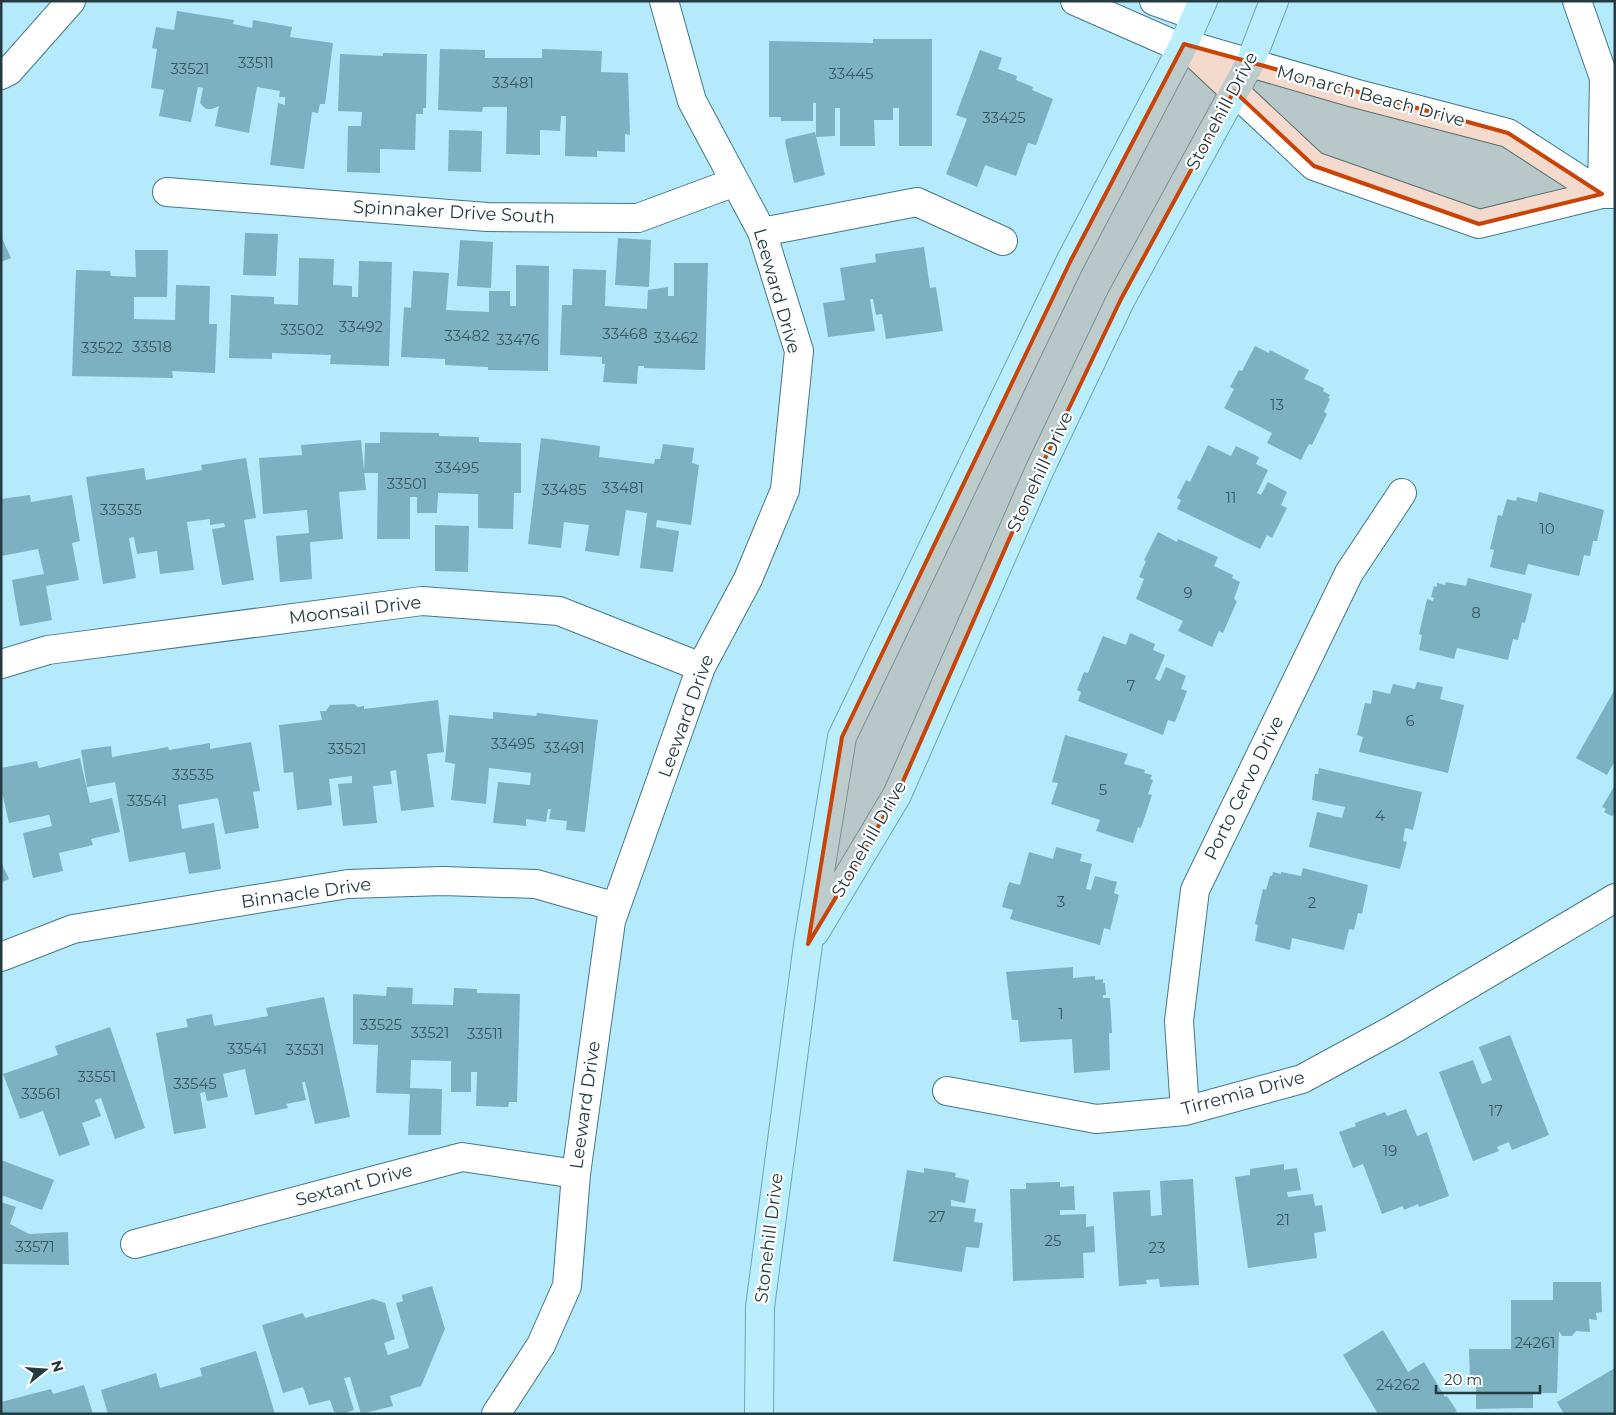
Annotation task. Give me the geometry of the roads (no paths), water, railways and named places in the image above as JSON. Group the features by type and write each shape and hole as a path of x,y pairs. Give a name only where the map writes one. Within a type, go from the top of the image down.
{"main road":[{"name":"Stonehill Drive","path":"808,944 897,795 1040,469 1121,299 1250,63 1274,1"},
{"name":"Stonehill Drive","path":"759,1414 760,1307 808,944 842,737 1070,262 1183,46 1200,9"}],"street":[{"path":"1,75 10,71 71,1"},
{"name":"Leeward Drive","path":"496,1414 541,1345 566,1286 576,1174 611,921 701,667 748,579 785,490 798,351 762,232 692,101 664,1"},
{"path":"1075,1 1183,46 1314,166 1479,224 1608,194 1604,78 1576,1"},
{"path":"1154,1 1200,9"},
{"name":"Monarch Beach Drive","path":"1183,46 1508,133 1608,194"},
{"name":"Spinnaker Drive South","path":"167,192 487,216 638,218 736,182"},
{"path":"762,232 917,202 1003,241"},
{"name":"Porto Cervo Drive","path":"1185,1111 1179,1021 1195,890 1349,573 1402,493"},
{"name":"Moonsail Drive","path":"1,664 48,650 422,601 559,611 701,667"},
{"name":"Binnacle Drive","path":"1,957 73,929 348,884 443,881 536,884 616,907"},
{"name":"Tirremia Drive","path":"947,1091 1096,1119 1185,1111 1302,1080 1394,1029 1615,898"},
{"name":"Sextant Drive","path":"134,1244 462,1157 576,1174"}]}
